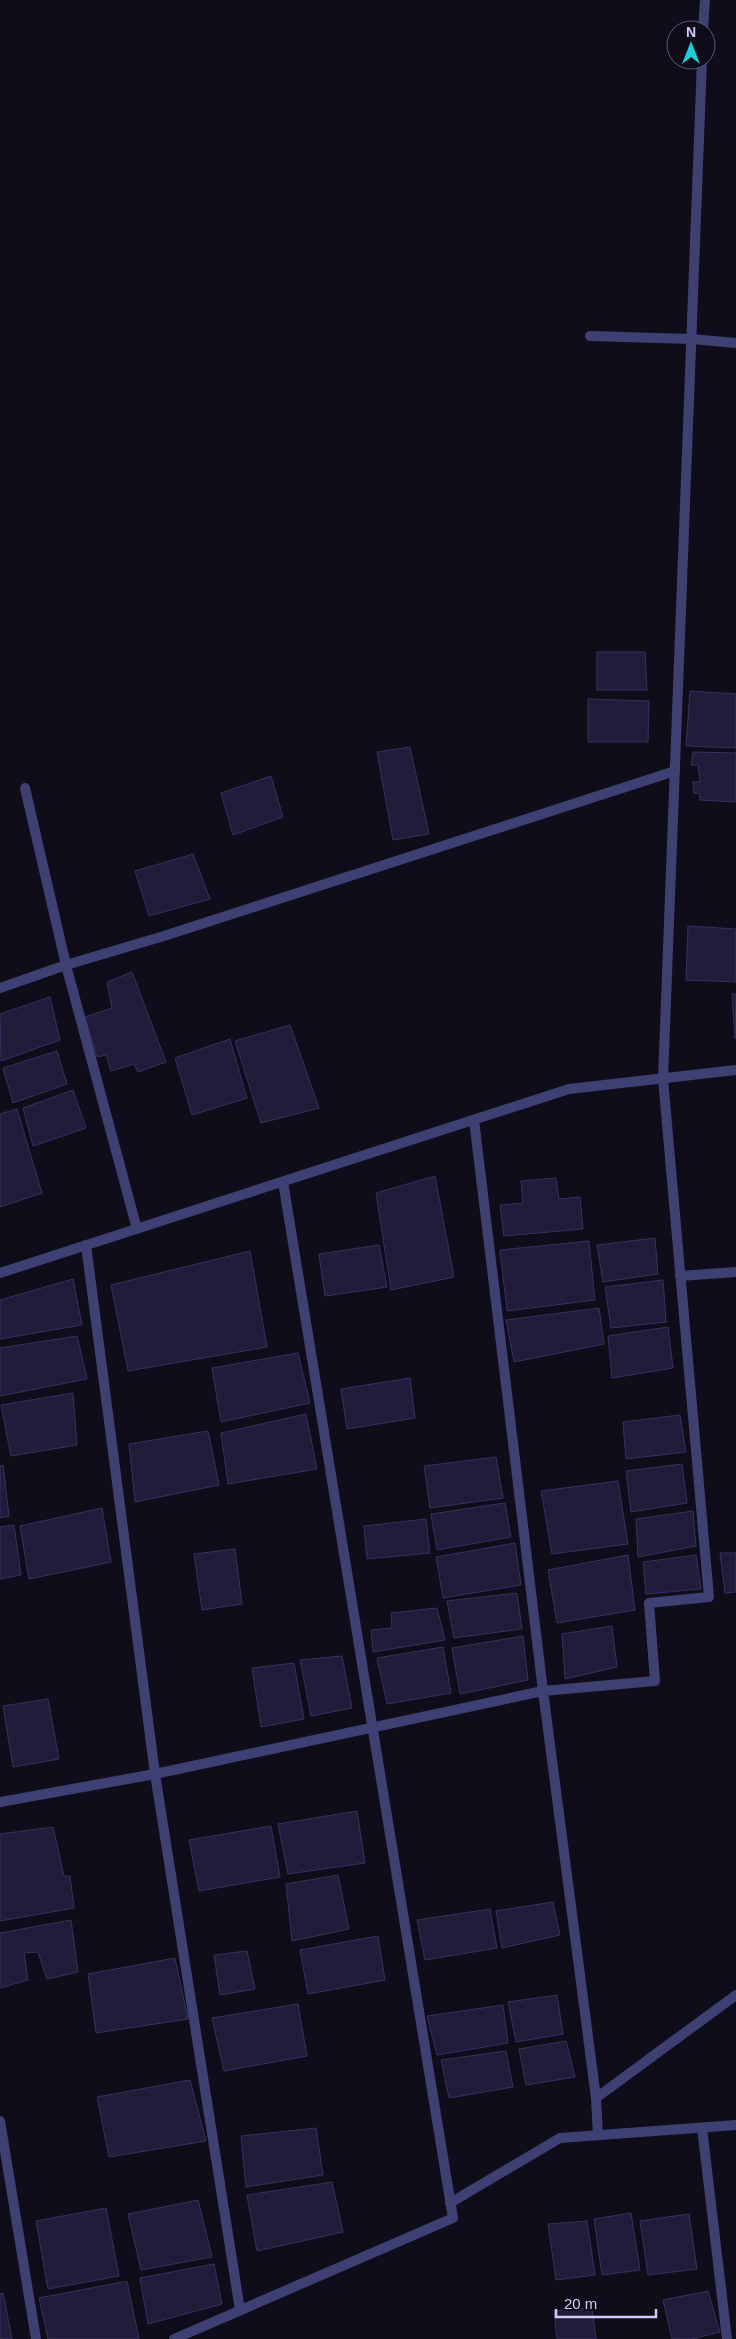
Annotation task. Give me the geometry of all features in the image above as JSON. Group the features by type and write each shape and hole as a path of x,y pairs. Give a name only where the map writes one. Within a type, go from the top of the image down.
{"street":[{"path":"703,20 704,0"},
{"path":"0,1802 155,1774 543,1691 655,1681 649,1603 709,1597 663,1079 702,70"},
{"path":"590,336 692,339 736,343"},
{"path":"0,988 66,964 174,933 676,771"},
{"path":"25,788 66,964 137,1229"},
{"path":"0,1273 568,1089 736,1070"},
{"path":"474,1120 543,1691 596,2098 598,2135"},
{"path":"174,2339 453,2218 284,1182"},
{"path":"86,1245 155,1774 240,2310"},
{"path":"680,1276 736,1272"},
{"path":"596,2098 736,1995"},
{"path":"0,2121 36,2339"},
{"path":"450,2204 560,2138 736,2125"},
{"path":"702,2128 727,2339"}],"building":[{"path":"597,652 645,652 647,690 597,690"},
{"path":"690,691 736,694 736,748 686,746"},
{"path":"588,699 649,701 648,742 588,742"},
{"path":"410,747 429,834 393,840 377,752"},
{"path":"693,752 736,753 736,802 700,800 700,794 694,793 693,782 700,782 698,765 691,765"},
{"path":"271,776 283,817 233,835 221,793"},
{"path":"193,854 210,899 149,916 135,871"},
{"path":"688,926 736,929 736,982 686,980"},
{"path":"132,972 166,1062 138,1072 134,1064 111,1071 106,1055 97,1057 85,1017 112,1008 107,982"},
{"path":"732,994 736,994 735,1039"},
{"path":"50,997 60,1040 1,1061 0,1014"},
{"path":"290,1025 319,1108 261,1123 235,1041"},
{"path":"230,1039 247,1098 192,1115 175,1058"},
{"path":"57,1051 67,1084 13,1103 3,1068"},
{"path":"73,1090 86,1128 33,1146 23,1108"},
{"path":"17,1109 42,1193 0,1207 0,1114"},
{"path":"435,1176 454,1277 391,1290 376,1193"},
{"path":"556,1178 559,1199 580,1197 583,1229 504,1236 500,1205 523,1203 521,1181"},
{"path":"655,1238 658,1274 603,1282 597,1245"},
{"path":"589,1241 595,1300 507,1311 500,1250"},
{"path":"379,1245 387,1287 325,1296 319,1254"},
{"path":"250,1251 267,1347 128,1371 111,1285"},
{"path":"73,1279 82,1325 0,1339 0,1300"},
{"path":"663,1280 666,1322 611,1328 605,1287"},
{"path":"599,1308 604,1344 514,1362 506,1320"},
{"path":"668,1327 673,1368 612,1378 608,1336"},
{"path":"77,1336 87,1379 0,1396 0,1348"},
{"path":"298,1353 310,1403 221,1422 212,1368"},
{"path":"410,1378 415,1418 347,1429 341,1389"},
{"path":"73,1393 77,1445 11,1456 1,1405"},
{"path":"306,1414 317,1469 228,1484 221,1433"},
{"path":"680,1415 686,1452 626,1459 623,1422"},
{"path":"208,1431 219,1485 135,1502 129,1444"},
{"path":"496,1457 503,1498 430,1508 424,1466"},
{"path":"682,1464 687,1503 631,1512 626,1471"},
{"path":"3,1465 9,1516 0,1518 0,1466"},
{"path":"618,1481 628,1544 552,1554 541,1491"},
{"path":"505,1503 511,1537 437,1550 431,1514"},
{"path":"102,1508 111,1562 29,1579 20,1526"},
{"path":"693,1511 696,1546 638,1557 636,1519"},
{"path":"426,1519 430,1553 367,1559 364,1526"},
{"path":"14,1525 21,1575 0,1579 0,1527"},
{"path":"515,1543 521,1585 443,1598 436,1557"},
{"path":"235,1549 242,1604 202,1610 194,1554"},
{"path":"720,1553 736,1553 736,1592 725,1593"},
{"path":"628,1555 635,1610 557,1623 548,1570"},
{"path":"696,1555 701,1589 646,1594 643,1562"},
{"path":"517,1593 522,1629 454,1638 447,1601"},
{"path":"437,1608 445,1640 373,1652 371,1630 392,1628 391,1613"},
{"path":"612,1626 617,1667 565,1679 562,1634"},
{"path":"523,1636 528,1680 460,1694 452,1648"},
{"path":"443,1647 451,1693 387,1704 377,1658"},
{"path":"342,1656 352,1708 311,1716 300,1660"},
{"path":"294,1663 304,1719 261,1727 252,1668"},
{"path":"48,1699 59,1759 13,1767 3,1706"},
{"path":"357,1811 365,1863 288,1874 278,1824"},
{"path":"271,1826 280,1877 199,1891 189,1840"},
{"path":"53,1827 64,1876 70,1876 74,1908 0,1921 0,1834"},
{"path":"338,1875 349,1929 292,1941 286,1884"},
{"path":"553,1902 560,1935 502,1948 496,1911"},
{"path":"490,1909 497,1948 425,1960 417,1920"},
{"path":"71,1920 78,1972 47,1979 38,1952 24,1953 28,1980 0,1988 0,1933"},
{"path":"378,1936 385,1980 308,1994 300,1950"},
{"path":"247,1951 255,1989 220,1995 214,1955"},
{"path":"175,1958 188,2019 96,2033 88,1974"},
{"path":"557,1995 563,2034 516,2042 508,2002"},
{"path":"298,2004 307,2056 224,2071 212,2018"},
{"path":"503,2005 508,2043 437,2055 427,2016"},
{"path":"566,2041 575,2077 526,2085 519,2049"},
{"path":"506,2051 513,2087 449,2098 441,2060"},
{"path":"190,2080 206,2141 109,2157 97,2097"},
{"path":"316,2128 323,2175 246,2187 241,2136"},
{"path":"332,2182 343,2232 257,2251 247,2195"},
{"path":"198,2200 212,2257 141,2270 128,2214"},
{"path":"106,2208 119,2276 48,2289 36,2221"},
{"path":"631,2213 640,2270 602,2275 594,2219"},
{"path":"689,2214 697,2269 648,2275 640,2221"},
{"path":"587,2221 595,2275 556,2280 548,2224"},
{"path":"214,2264 222,2304 148,2324 140,2278"},
{"path":"127,2281 139,2339 48,2339 39,2298"},
{"path":"708,2291 720,2332 692,2339 672,2339 663,2300"},
{"path":"3,2293 12,2339 0,2339 0,2294"},
{"path":"592,2308 596,2339 557,2339 554,2311"}]}
